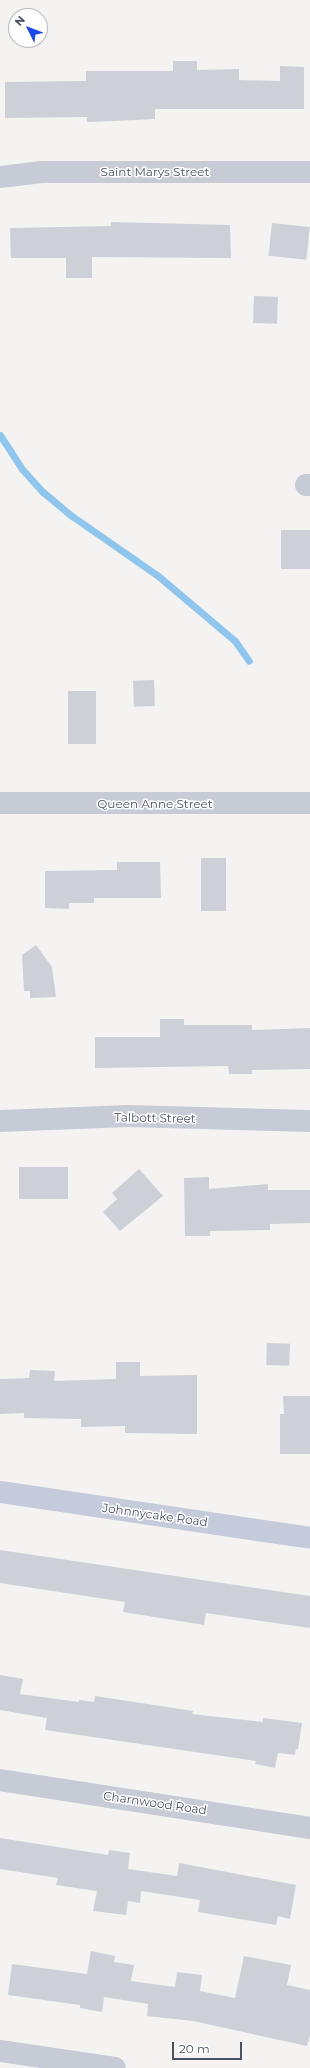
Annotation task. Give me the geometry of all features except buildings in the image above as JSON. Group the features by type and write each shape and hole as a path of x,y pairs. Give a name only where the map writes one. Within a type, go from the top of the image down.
{"main road":[{"name":"Johnnycake Road","path":"0,1492 310,1538"}],"street":[{"name":"Saint Marys Street","path":"0,177 42,172 310,172"},
{"name":"Queen Anne Street","path":"0,803 310,804"},
{"name":"Talbott Street","path":"0,1121 128,1116 310,1122"},
{"name":"Charnwood Road","path":"0,1780 310,1828"},
{"path":"0,2051 115,2068"}],"waterway":[{"path":"0,435 22,469 43,492 72,516 157,575 235,641 249,661"}]}
